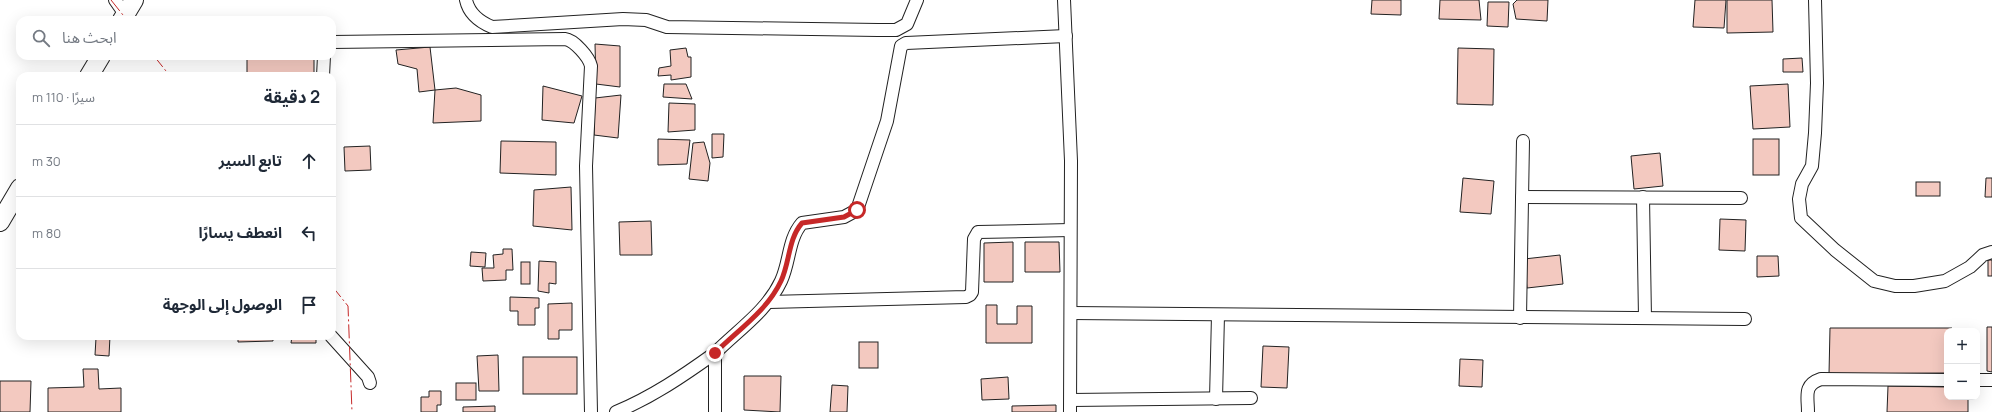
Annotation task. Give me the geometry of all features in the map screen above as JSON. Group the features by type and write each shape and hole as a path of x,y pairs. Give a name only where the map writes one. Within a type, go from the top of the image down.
{"main road":[{"path":"91,72 99,60"},
{"path":"0,222 16,195"}],"street":[{"path":"466,0 478,20 492,27 623,19 646,20 667,27 878,30 896,30 907,24 917,0"},
{"path":"1064,0 1070,161 1071,406 1251,398"},
{"path":"1815,0 1817,83 1815,133 1812,166 1802,184 1799,199 1801,218 1835,250 1874,280 1895,286 1914,286 1945,280 1970,267 1983,255 1992,252"},
{"path":"616,412 641,402 684,376 715,353 769,302 782,279 795,231 802,223 844,217 857,210 887,121 901,46 906,43 1066,36"},
{"path":"336,42 565,39 572,41 589,60 591,66 586,173 591,412"},
{"path":"324,60 324,72"},
{"path":"1520,318 1523,141"},
{"path":"1522,197 1741,198"},
{"path":"1643,197 1646,318"},
{"path":"769,302 966,297 970,296 972,292 974,239 978,232 1070,230"},
{"path":"1070,313 1745,319"},
{"path":"1216,399 1218,315"},
{"path":"335,340 368,377 370,383"},
{"path":"714,412 715,353"},
{"path":"1808,412 1808,387 1812,382 1821,379 1944,380"},
{"path":"1980,380 1992,380"}],"building":[{"path":"1372,0 1401,0 1401,15 1371,14"},
{"path":"1440,0 1479,0 1481,20 1439,19"},
{"path":"1517,0 1548,0 1547,21 1516,19 1513,4"},
{"path":"1695,0 1726,0 1724,28 1693,27"},
{"path":"1727,0 1772,0 1773,32 1727,33"},
{"path":"1488,2 1509,2 1508,27 1487,26"},
{"path":"595,44 620,46 620,87 596,84"},
{"path":"430,47 435,90 419,92 417,69 398,64 396,50"},
{"path":"686,48 688,57 691,57 691,77 671,80 671,75 658,76 659,68 671,66 670,50"},
{"path":"1458,48 1494,49 1493,105 1457,104"},
{"path":"1802,58 1803,72 1783,72 1783,59"},
{"path":"247,60 314,60 314,72 247,72"},
{"path":"664,84 686,84 692,99 663,97"},
{"path":"1788,84 1790,127 1753,129 1750,86"},
{"path":"543,86 582,96 574,123 542,120"},
{"path":"456,88 481,95 481,121 433,123 435,90"},
{"path":"621,95 618,138 594,135 595,98"},
{"path":"669,103 695,104 695,130 668,132"},
{"path":"712,134 724,134 723,157 712,158"},
{"path":"658,139 690,140 687,164 658,165"},
{"path":"1753,139 1779,139 1779,175 1753,175"},
{"path":"501,141 556,142 556,175 500,173"},
{"path":"704,142 710,163 708,181 689,179 693,143"},
{"path":"370,146 371,170 345,171 344,147"},
{"path":"1660,153 1663,186 1634,189 1631,156"},
{"path":"1463,178 1494,181 1491,214 1460,212"},
{"path":"1986,178 1992,178 1992,197 1985,197"},
{"path":"1916,182 1940,182 1940,196 1916,196"},
{"path":"571,187 572,230 533,226 534,190"},
{"path":"1720,219 1746,220 1745,251 1719,250"},
{"path":"651,221 652,255 620,255 619,222"},
{"path":"1013,242 1013,282 984,282 984,243"},
{"path":"1025,242 1059,242 1060,272 1025,272"},
{"path":"503,249 512,249 513,270 506,270 506,280 483,281 482,268 494,268 493,255 503,254"},
{"path":"471,252 486,253 485,267 470,266"},
{"path":"1560,255 1563,284 1527,288 1524,259"},
{"path":"1757,256 1778,256 1779,276 1757,277"},
{"path":"1988,260 1992,260 1992,276 1988,276"},
{"path":"539,261 556,262 556,284 549,283 549,293 538,291"},
{"path":"521,262 530,262 530,284 521,284"},
{"path":"510,297 539,298 539,308 535,308 535,325 518,325 518,311 510,311"},
{"path":"572,303 572,330 559,330 559,339 548,339 548,304"},
{"path":"986,305 997,305 997,324 1017,324 1017,306 1032,306 1032,343 986,343"},
{"path":"1987,327 1992,327 1992,372 1987,371"},
{"path":"1830,328 1944,328 1944,373 1829,374"},
{"path":"96,340 110,340 109,356 95,355"},
{"path":"238,340 273,340 273,341 238,342"},
{"path":"291,340 316,340 316,343 291,343"},
{"path":"859,342 878,342 878,368 859,368"},
{"path":"1263,346 1289,347 1287,388 1261,387"},
{"path":"498,355 499,391 479,391 477,356"},
{"path":"523,357 577,357 577,394 523,394"},
{"path":"1460,359 1483,360 1482,387 1459,386"},
{"path":"83,369 98,369 99,389 121,388 121,412 48,412 48,388 84,387"},
{"path":"744,376 781,376 780,412 744,410"},
{"path":"1008,377 1009,399 982,400 981,379"},
{"path":"0,381 31,381 30,412 0,412"},
{"path":"456,383 476,383 476,400 456,400"},
{"path":"832,385 848,386 847,412 830,412"},
{"path":"1888,386 1944,387 1944,400 1968,400 1968,412 1887,412"},
{"path":"429,391 441,391 441,405 437,405 437,412 421,412 421,397 429,397"},
{"path":"1056,405 1056,412 1012,412 1012,406"},
{"path":"495,406 495,412 463,412 463,407"}],"power":[{"path":"111,0 124,16"},
{"path":"157,60 167,72"},
{"path":"336,291 348,306 352,412"}],"route":[{"path":"715,353 769,302 782,279 795,231 802,223 844,217 857,210"}]}
